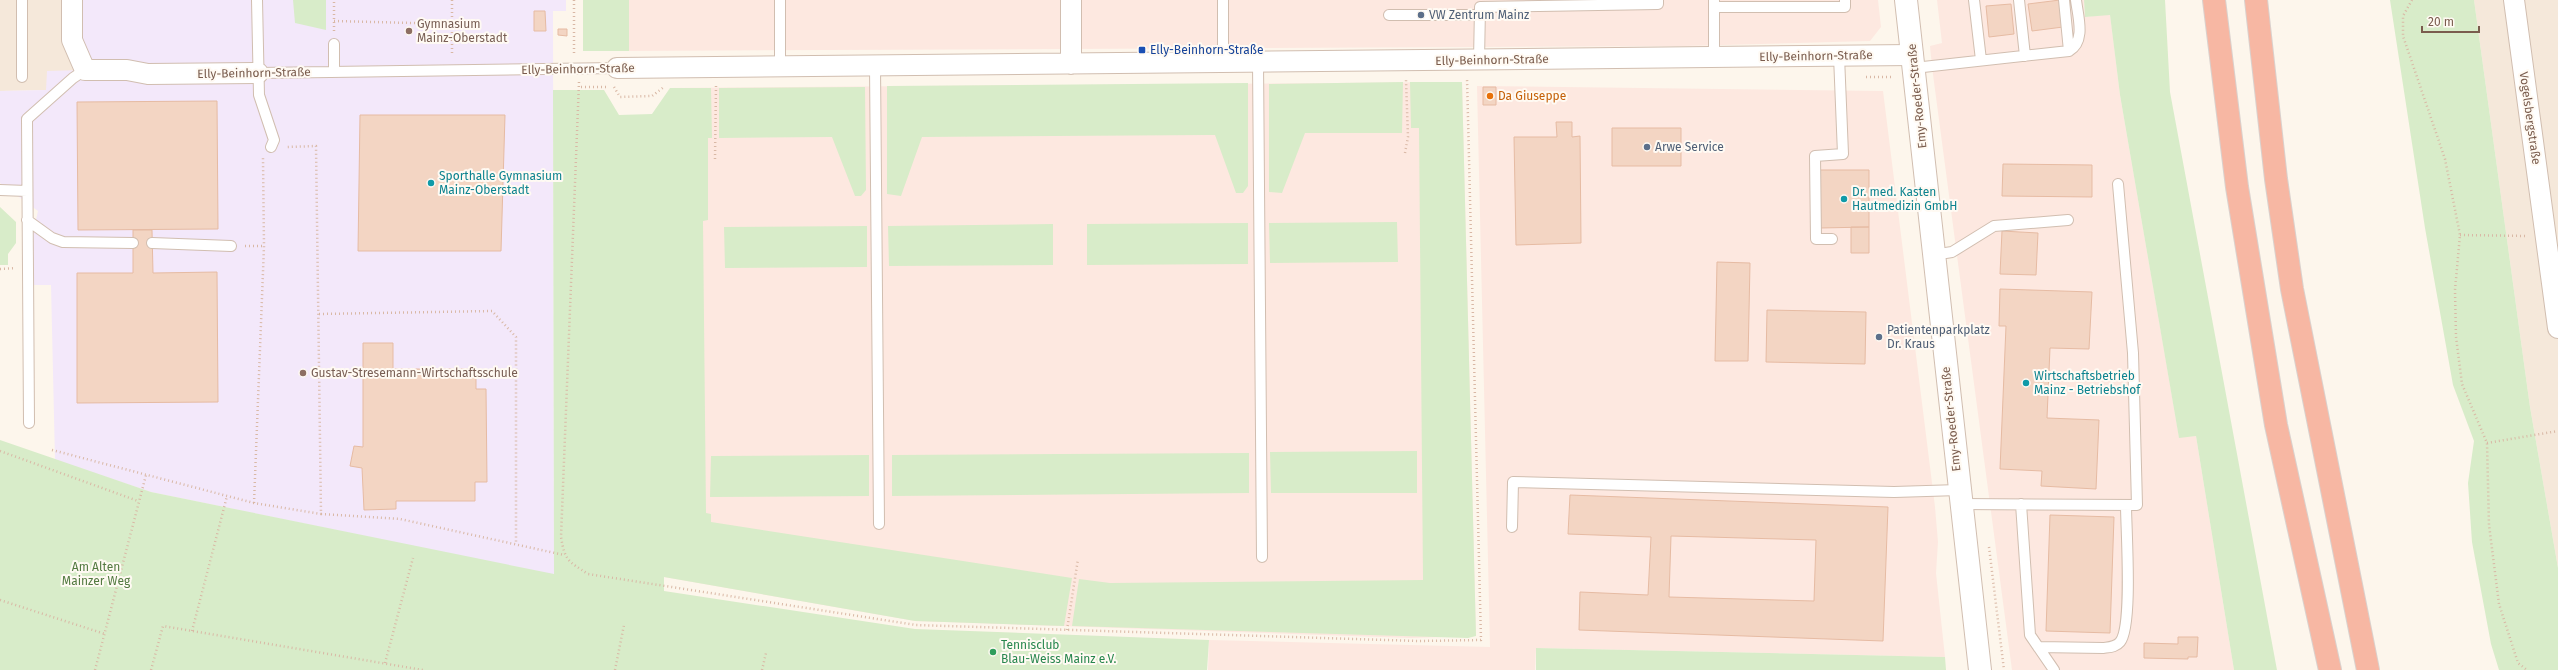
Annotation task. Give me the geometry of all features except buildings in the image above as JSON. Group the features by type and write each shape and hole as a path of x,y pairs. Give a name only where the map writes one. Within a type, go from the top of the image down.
{"highway":[{"path":"2214,0 2237,187 2276,425 2327,664"},
{"path":"2256,0 2276,179 2292,289 2368,670"}],"street":[{"path":"72,0 72,40 85,70"},
{"path":"1071,0 1071,64"},
{"name":"Emy-Roeder-Straße","path":"1906,0 1959,497 1980,670"},
{"name":"Vogelsbergstraße","path":"2514,0 2552,236 2558,328"},
{"name":"Elly-Beinhorn-Straße","path":"617,68 1839,56 1913,62"},
{"name":"Elly-Beinhorn-Straße","path":"85,70 127,70 148,74 258,73"}],"lane":[{"path":"22,0 22,77"},
{"path":"257,0 259,95 272,143"},
{"path":"780,0 780,67"},
{"path":"1222,62 1223,0"},
{"path":"1389,15 1480,7 1658,4 1658,0"},
{"path":"1714,58 1714,3 1845,7 1845,0"},
{"path":"1974,0 1981,60"},
{"path":"2019,0 2025,56"},
{"path":"2064,0 2069,51"},
{"path":"1913,62 1981,60 2069,51 2076,46 2080,36 2076,0"},
{"path":"1473,60 1480,7"},
{"path":"334,44 334,72"},
{"path":"1832,239 1816,239 1815,156 1843,154 1839,56"},
{"path":"1258,62 1262,557"},
{"path":"875,66 878,524"},
{"name":"Elly-Beinhorn-Straße","path":"258,73 617,68"},
{"path":"29,423 27,119 73,78 85,70"},
{"path":"1512,527 1513,482 1887,492 1959,497 2022,504 2137,505 2137,449 2133,353 2118,184"},
{"path":"0,190 27,191"},
{"path":"27,220 52,238 63,242 133,243"},
{"path":"1934,255 1952,252 1994,226 2068,220"},
{"path":"152,243 231,246"},
{"path":"2022,504 2030,635 2054,670"},
{"path":"2038,647 2103,648 2112,647 2120,642 2127,623 2126,505"}],"path":[{"path":"334,0 334,44"},
{"path":"452,0 453,70"},
{"path":"564,555 561,537 581,87 575,69 574,0"},
{"path":"2412,0 2402,16 2403,36 2445,159 2460,235 2455,290 2457,345 2462,384 2486,443 2488,525 2499,604 2518,663 2527,670"},
{"path":"334,21 452,24"},
{"path":"52,450 254,503 321,514 400,519 564,555 588,574 916,625 1418,641 1481,640 1473,60"},
{"path":"1405,153 1408,137 1406,80"},
{"path":"715,159 716,86"},
{"path":"254,503 264,246 263,154 272,143 316,146 321,514"},
{"path":"2460,235 2552,236"},
{"path":"231,246 264,246"},
{"path":"0,269 12,269"},
{"path":"319,314 492,311 516,337 516,544"},
{"path":"2486,443 2558,431"},
{"path":"0,451 138,501"},
{"path":"95,670 146,475"},
{"path":"192,631 227,496"},
{"path":"1988,540 2004,670"},
{"path":"385,664 413,558"},
{"path":"1066,630 1078,559"},
{"path":"0,600 105,634"},
{"path":"615,670 624,625"},
{"path":"151,670 163,626 423,670"},
{"path":"762,670 766,653"}],"shaded area":[{"path":"0,0 72,0 85,70 46,90 0,91"},
{"name":"Gustav-Stresemann-Wirtschaftsschule","path":"72,0 566,0 566,11 553,11 554,575 151,492 55,460 51,285 32,285 33,233 38,211 0,183 0,91 46,90 47,71 85,70"},
{"path":"629,0 1878,0 1881,27 1870,41 1684,46 629,51"},
{"path":"1937,0 2084,0 2085,17 2110,14 2120,95 2179,437 2196,436 2234,670 2012,670 1932,67 1930,46 1942,43"},
{"path":"2474,0 2558,0 2558,568 2530,407"},
{"path":"1462,82 1476,636 1411,638 915,621 664,577 670,88"},
{"path":"1477,86 1883,91 1935,507 1938,542 1936,573 1945,657 1536,648 1535,670 1208,670 1209,640 1490,647"}],"green space":[{"path":"293,0 326,0 326,30 295,23"},
{"path":"583,0 629,0 629,51 583,51"},
{"path":"2084,0 2165,0 2170,92 2277,670 2234,670 2196,436 2179,438 2120,95 2110,15 2085,17"},
{"path":"2390,0 2474,0 2530,407 2558,568 2558,670 2499,670 2491,644 2472,542 2468,483 2474,441 2453,385 2425,228"},
{"path":"1403,82 1402,133 1305,133 1282,193 1269,192 1269,84"},
{"path":"1410,82 1462,82 1476,636 1468,638 1072,626 1079,579 1110,583 1423,580 1419,128 1411,128"},
{"path":"1248,83 1248,186 1243,193 1236,193 1215,135 1208,135 922,137 901,196 887,194 887,86"},
{"path":"865,87 866,190 861,196 855,196 832,137 719,138 719,88"},
{"name":"Am Alten Mainzer Weg","path":"670,88 711,88 712,138 708,138 708,220 703,221 706,513 711,514 711,522 1072,578 1064,626 915,621 664,577 664,591 915,629 1209,640 1207,670 0,670 0,440 151,492 554,574 553,90 604,90 619,115 652,114"},
{"path":"0,207 16,222 16,243 8,254 8,265 0,265"},
{"path":"1397,222 1398,262 1270,263 1269,223"},
{"path":"1248,223 1248,264 1087,265 1087,224"},
{"path":"1053,224 1053,265 889,266 888,226"},
{"path":"867,226 867,267 725,268 724,227"},
{"path":"1417,451 1417,493 1271,493 1270,452"},
{"path":"1249,453 1249,493 892,496 892,455"},
{"path":"869,455 869,496 710,497 711,456"},
{"path":"1536,648 1945,657 1946,670 1536,670"}],"place":[{"name":"VW Zentrum Mainz","path":"1421,15"},
{"name":"Gymnasium Mainz-Oberstadt","path":"409,31"},
{"name":"Elly-Beinhorn-Straße","path":"1142,50"},
{"name":"Da Giuseppe","path":"1490,96"},
{"name":"Arwe Service","path":"1647,147"},
{"name":"Sporthalle Gymnasium Mainz-Oberstadt","path":"431,183"},
{"name":"Dr. med. Kasten Hautmedizin GmbH","path":"1844,199"},
{"name":"Patientenparkplatz Dr. Kraus","path":"1879,337"},
{"name":"Gustav-Stresemann-Wirtschaftsschule","path":"303,373"},
{"name":"Wirtschaftsbetrieb Mainz - Betriebshof","path":"2026,383"},
{"name":"Tennisclub Blau-Weiss Mainz e.V.","path":"993,652"}]}
